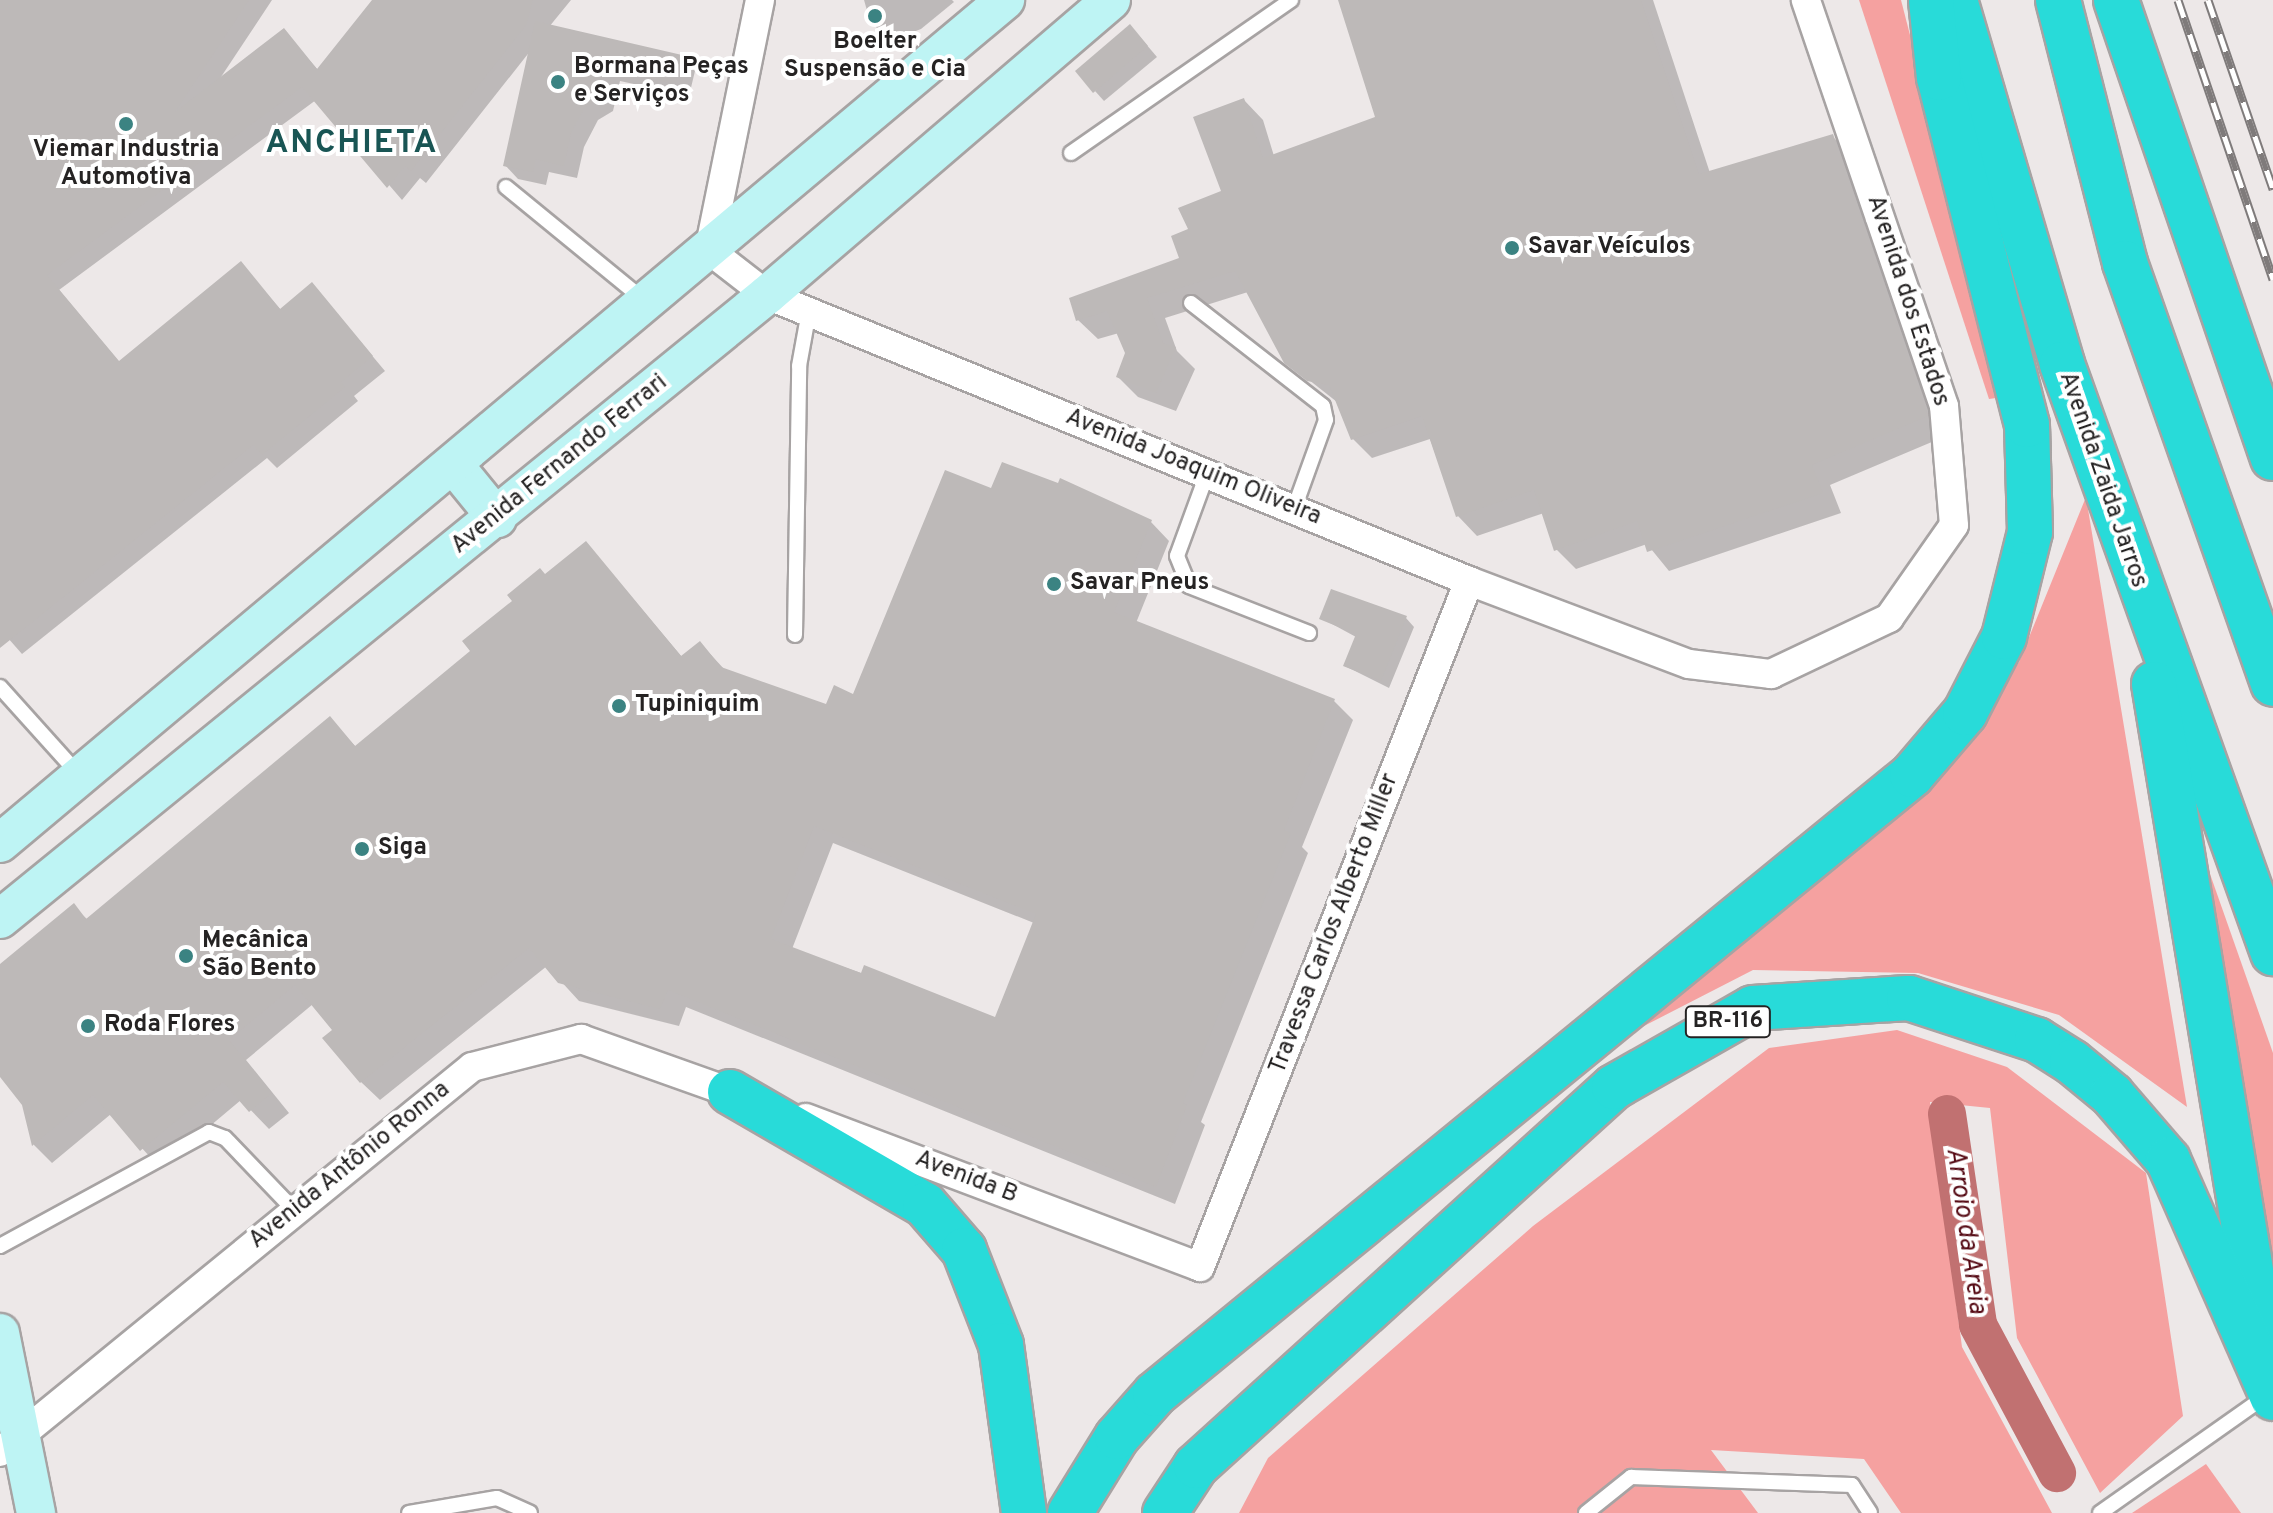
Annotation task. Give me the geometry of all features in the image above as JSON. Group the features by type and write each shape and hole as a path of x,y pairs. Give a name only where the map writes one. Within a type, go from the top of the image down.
{"highway":[{"path":"1070,1513 1117,1437 1155,1394 1912,775 1965,713 2004,637 2030,532 2027,425 1939,78 1931,0"},
{"name":"Avenida Zaida Jarros","path":"1955,0 2062,364 2136,579 2273,953"},
{"path":"2058,0 2125,263 2273,684"},
{"path":"2116,0 2273,458"},
{"path":"2136,579 2272,1395"},
{"name":"BR-116","path":"1165,1513 1196,1466 1614,1087 1753,1008 1909,998 2037,1040 2072,1062 2112,1095 2168,1160 2272,1395"},
{"path":"730,1092 925,1205 964,1250 1001,1345 1024,1513"}],"street":[{"path":"709,250 760,0"},
{"path":"0,843 1005,0"},
{"name":"Avenida Fernando Ferrari","path":"0,919 497,518 767,295 1111,0"},
{"name":"Avenida dos Estados","path":"1689,664 1771,674 1889,618 1954,525 1944,406 1806,0"},
{"name":"Avenida Joaquim Oliveira","path":"709,250 767,295 1469,581 1689,664"},
{"path":"453,464 497,518"},
{"name":"Travessa Carlos Alberto Miller","path":"1200,1267 1469,581"},
{"name":"Avenida Antônio Ronna","path":"9,1445 472,1067 581,1039 730,1092"},
{"name":"Avenida B","path":"730,1092 1200,1267"},
{"path":"0,1333 9,1445 36,1513"}],"lane":[{"path":"1071,153 1291,0"},
{"path":"506,187 646,302"},
{"path":"1191,303 1323,406 1326,420 1294,509"},
{"path":"795,635 799,366 809,311"},
{"path":"1207,474 1177,556 1189,586 1309,633"},
{"path":"0,687 80,777"},
{"path":"0,1246 65,1215 209,1132 225,1138 295,1211"},
{"path":"2100,1513 2272,1395"},
{"path":"1586,1513 1631,1477 1852,1485 1870,1513"},
{"path":"409,1513 497,1498 530,1513"}],"shaded area":[{"path":"1859,0 1901,0 2003,397 1989,399"},
{"path":"2086,497 2187,1107 2059,1015 1918,973 1753,970 1642,1027 1933,786 2019,662"},
{"path":"2197,837 2273,1053 2273,1301"},
{"path":"1897,1030 2007,1067 2146,1173 2183,1416 2100,1493 2017,1338 1990,1108 1930,1102 1962,1347 2052,1513 1901,1513 1864,1459 1711,1450 1758,1513 1239,1513 1268,1458 1533,1226 1769,1048"},
{"path":"2206,1464 2241,1513 2132,1513"}],"building":[{"path":"0,0 249,0 175,112 284,28 317,69 372,0 533,0 527,24 411,171 405,166 387,188 302,87 47,275 119,361 241,261 280,309 312,282 373,356 341,382 345,387 262,455 253,445 0,648"},
{"path":"1338,0 1641,0 1699,174 1833,134 1928,416 1812,465 1823,493 1647,552 1637,521 1554,551 1534,490 1456,517 1422,416 1351,440 1329,385 1307,381 1284,363 1235,271 1147,298 1163,343 1176,347 1156,393 1116,377 1125,353 1107,311 1076,321 1069,298 1179,258 1171,236 1188,229 1178,208 1221,191 1193,117 1244,98 1263,158 1375,117"},
{"name":"Bormana Peças e Serviços","path":"535,21 682,55 675,84 606,68 600,98 585,107 571,133 564,166 536,159 533,172 503,166"},
{"path":"1130,24 1148,46 1093,93 1075,71"},
{"path":"1002,462 1058,483 1060,478 1152,520 1114,612 1335,699 1284,830 1291,833 1183,1103 1187,1105 1156,1187 668,990 660,1009 558,983 529,948 360,1083 322,1038 332,1030 295,985 229,1040 272,1093 249,1112 223,1082 140,1151 93,1095 32,1146 22,1105 0,1077 0,964 74,903 86,919 330,716 355,746 470,651 462,641 512,601 507,595 540,568 545,574 586,541 681,656 700,641 721,667 826,704 834,685 853,694 945,470 991,488","holes":["814,826 1036,914 995,1017 864,965 861,973 771,939"]},
{"path":"1331,589 1407,616 1381,681 1343,666 1356,634 1319,619"}],"waterway":[{"name":"Arroio da Areia","path":"1947,1114 1978,1325 2057,1473"}],"railway":[{"path":"2178,0 2273,279"},
{"path":"2208,0 2273,189"}],"place":[{"name":"Boelter Suspensão e Cia","path":"875,16"},
{"name":"Bormana Peças e Serviços","path":"558,82"},
{"name":"Viemar Industria Automotiva","path":"126,124"},
{"name":"Savar Veículos","path":"1512,248"},
{"name":"Savar Pneus","path":"1054,584"},
{"name":"Tupiniquim","path":"619,706"},
{"name":"Siga","path":"362,849"},
{"name":"Mecânica São Bento","path":"186,956"},
{"name":"Roda Flores","path":"88,1026"}],"district":[{"name":"ANCHIETA","path":"352,144"}]}
